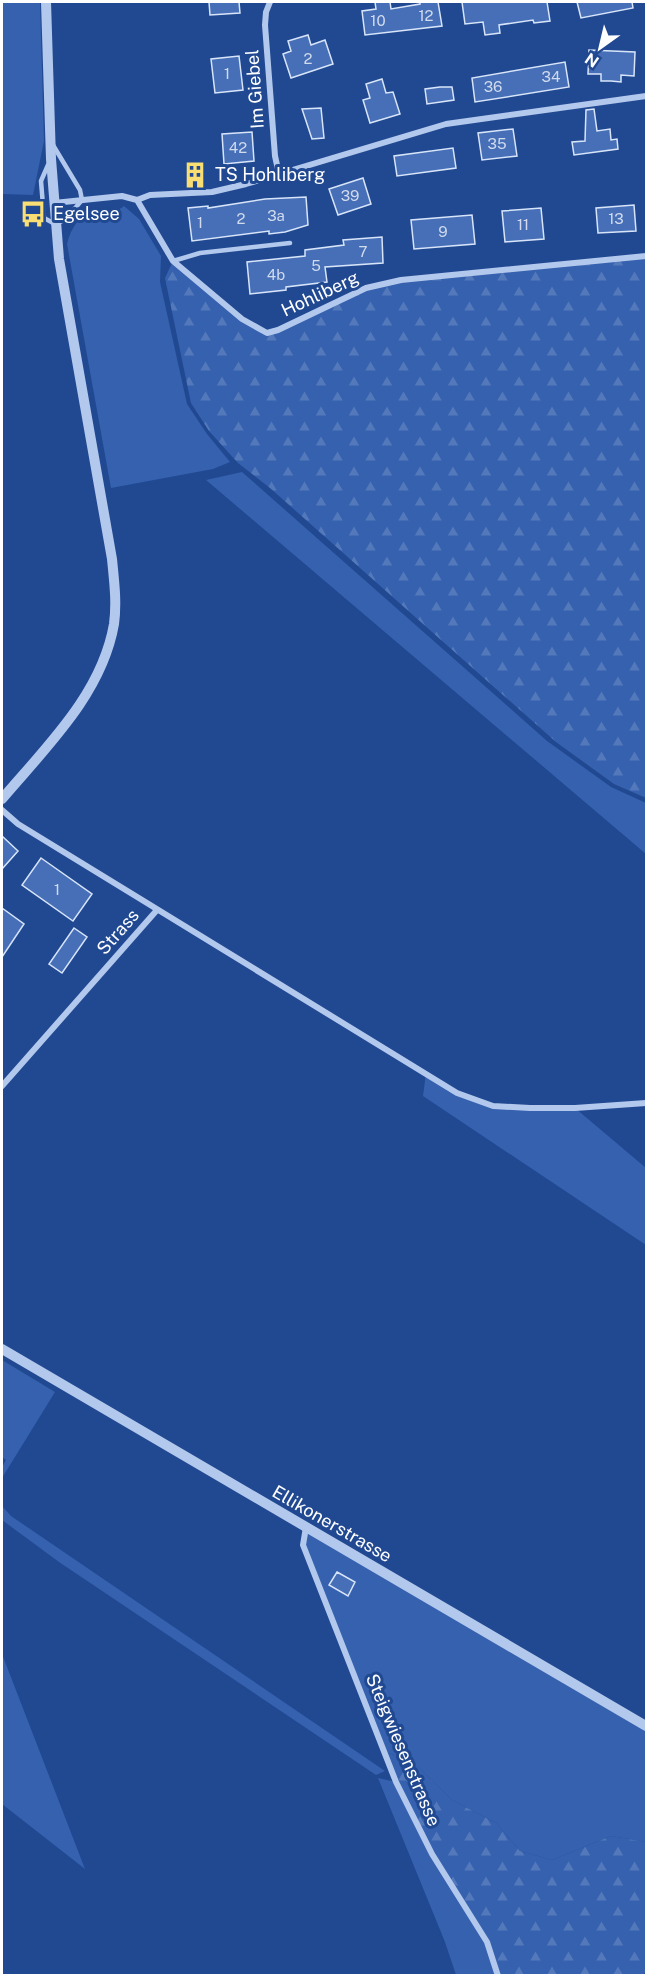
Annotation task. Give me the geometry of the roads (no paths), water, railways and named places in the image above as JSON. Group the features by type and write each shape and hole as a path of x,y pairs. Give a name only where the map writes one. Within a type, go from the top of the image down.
{"street":[{"path":"2,800 85,698 109,647 114,622 112,559 68,320 55,224 46,2"},
{"name":"Im Giebel","path":"270,2 265,25 275,156 279,174"},
{"path":"53,203 122,196 137,200 150,195 212,192 447,124 646,96"},
{"name":"Hohliberg","path":"137,200 173,261 242,319 267,333 278,330 366,288 401,280 646,256"},
{"name":"Strass","path":"2,810 26,828 157,910 2,1086"},
{"path":"157,910 457,1093 493,1106 530,1108 575,1108 646,1103"},
{"name":"Ellikonerstrasse","path":"2,1349 646,1726"},
{"name":"Steigwiesenstrasse","path":"306,1527 303,1545 396,1782 432,1854 487,1942 498,1976"}],"lane":[{"path":"50,140 80,190 82,200 65,220 55,224 44,218 41,181 51,159"},
{"path":"173,261 200,253 290,243"}],"place":[{"name":"TS Hohliberg","path":"195,175"},
{"name":"Egelsee","path":"33,214"}]}
